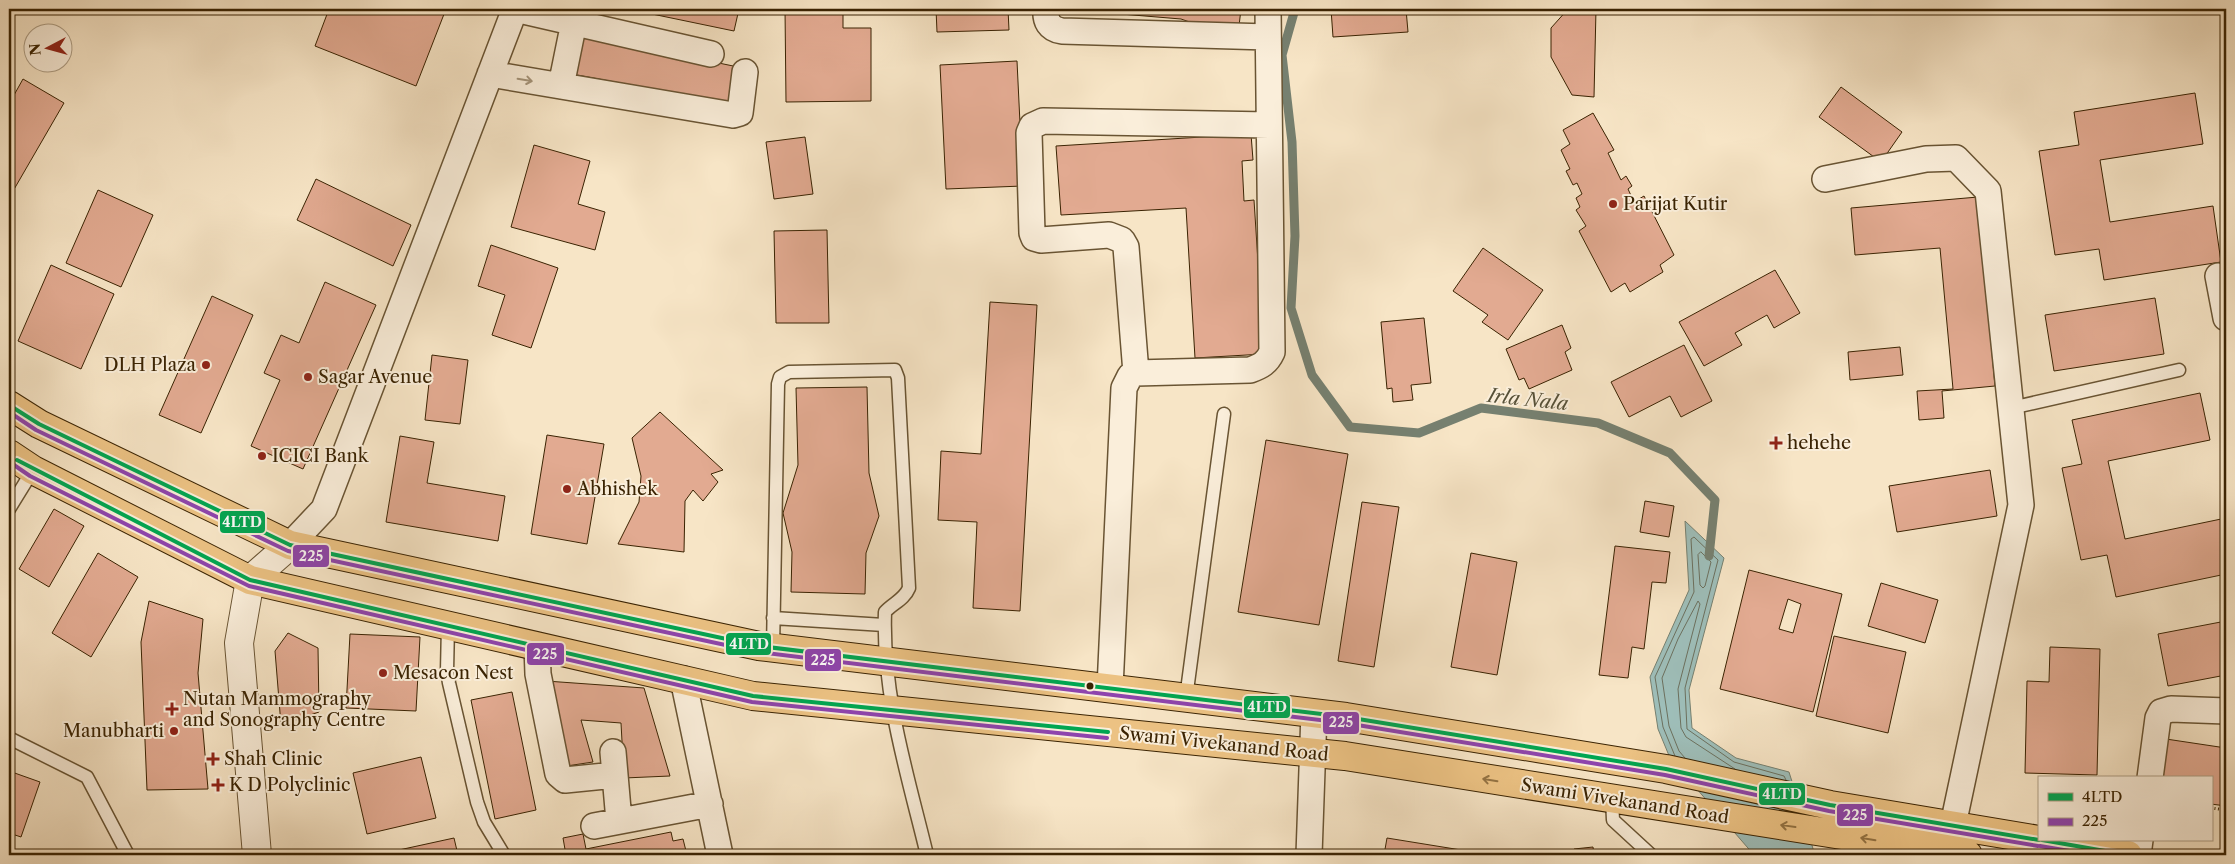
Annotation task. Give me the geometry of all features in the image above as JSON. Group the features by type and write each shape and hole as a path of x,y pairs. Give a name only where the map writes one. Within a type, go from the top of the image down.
{"main road":[{"name":"Swami Vivekanand Road","path":"9,405 38,424 290,545 773,648 1314,713 1666,769 1830,805 2038,840"},
{"name":"Swami Vivekanand Road","path":"9,454 33,470 250,580 753,696 1345,756 1693,813 1836,833 1961,854"},
{"name":"Swami Vivekanand Road","path":"2052,842 2128,855"}],"street":[{"path":"257,855 239,643 250,580 290,545 324,509 515,9 711,54"},
{"path":"1046,9 1046,20 1050,26 1062,31 1268,37"},
{"path":"1110,688 1124,388 1130,376 1136,373 1250,370 1262,366 1272,352 1268,9"},
{"path":"561,86 574,22"},
{"path":"490,74 733,115 740,113 745,72"},
{"path":"1136,373 1126,247 1122,240 1109,235 1041,240 1034,238 1032,233 1030,133 1032,126 1043,121 1269,124"},
{"path":"1825,179 1926,159 1956,158 1988,191 2021,505 1953,825 1961,854"},
{"path":"2218,276 2226,318"},
{"path":"537,646 538,674 558,774 565,780 614,764 619,822"},
{"path":"683,679 720,855"},
{"path":"2150,776 2158,718 2161,712 2171,709 2226,711"},
{"path":"1309,855 1314,713"},
{"path":"594,826 710,804"},
{"path":"2138,855 2140,842"}],"lane":[{"path":"773,648 778,384 780,377 789,372 895,370 898,378 910,588 902,599 894,603 885,612 884,661 893,710 927,855"},
{"path":"2011,408 2179,370"},
{"path":"1186,698 1224,414"},
{"path":"9,509 33,470"},
{"path":"773,618 884,625"},
{"path":"448,625 447,671 476,802 484,822 504,855"},
{"path":"9,738 87,777 128,855"},
{"path":"1612,799 1613,820 1651,855"}],"path":[{"path":"2212,808 2226,810"}],"water":[{"path":"1685,521 1724,558 1689,690 1692,728 1736,758 1789,772 1815,855 1754,855 1670,758 1658,729 1650,677 1689,590"}],"building":[{"path":"329,9 446,9 416,86 315,46"},
{"path":"628,9 739,9 734,31"},
{"path":"785,9 843,9 843,28 871,28 871,101 786,102"},
{"path":"936,9 1008,9 1009,30 937,32"},
{"path":"1061,9 1241,9 1239,26 1201,26 1181,19"},
{"path":"1331,9 1406,9 1408,32 1333,37"},
{"path":"1568,9 1596,9 1594,97 1572,95 1551,57 1551,28"},
{"path":"574,33 738,67 735,104 566,73"},
{"path":"1017,61 1023,186 946,189 940,65"},
{"path":"23,79 64,103 9,198 9,104"},
{"path":"1841,87 1902,132 1881,162 1819,117"},
{"path":"2195,93 2203,144 2100,160 2110,222 2213,206 2221,262 2104,280 2099,249 2055,255 2039,151 2079,145 2074,112"},
{"name":"Parijat Kutir","path":"1593,113 1614,150 1608,153 1621,180 1626,176 1632,186 1628,189 1634,202 1644,196 1674,255 1660,265 1663,272 1630,292 1625,283 1611,292 1579,231 1586,226 1576,210 1580,207 1576,198 1582,194 1577,183 1573,185 1566,171 1570,169 1561,150 1570,144 1563,130"},
{"path":"1251,134 1253,160 1242,161 1244,201 1254,200 1264,354 1195,358 1186,208 1061,215 1056,146"},
{"path":"805,137 813,194 774,199 766,142"},
{"path":"534,145 590,161 578,204 605,212 595,250 511,227"},
{"path":"316,179 411,225 393,266 297,220"},
{"path":"98,190 153,215 121,287 66,263"},
{"path":"1978,197 1995,386 1942,391 1944,418 1919,420 1917,391 1953,389 1940,248 1855,255 1851,208"},
{"path":"827,230 829,323 776,323 774,231"},
{"path":"491,245 558,268 531,348 492,335 505,295 478,286"},
{"path":"1483,248 1543,290 1508,340 1482,322 1488,315 1453,291"},
{"path":"51,265 114,294 81,369 18,341"},
{"path":"1775,270 1800,313 1774,328 1767,315 1735,333 1742,345 1704,366 1679,322"},
{"name":"Sagar Avenue","path":"325,282 376,305 303,469 251,446 280,380 264,373 281,335 299,343"},
{"name":"DLH Plaza","path":"212,296 253,315 201,433 159,415"},
{"path":"2155,298 2164,354 2054,371 2045,315"},
{"path":"990,302 1037,305 1020,611 973,608 977,522 938,520 941,451 981,454"},
{"path":"1424,318 1431,383 1411,385 1413,400 1393,402 1392,388 1387,389 1381,322"},
{"path":"1562,325 1571,348 1565,352 1572,370 1529,389 1524,378 1519,380 1506,349"},
{"path":"1684,345 1712,401 1681,417 1670,396 1629,417 1611,382"},
{"path":"1900,347 1903,375 1850,380 1848,352"},
{"path":"432,355 468,360 460,424 425,420"},
{"path":"867,387 869,473 879,516 866,553 865,594 791,592 792,552 783,513 798,465 796,388"},
{"path":"2200,393 2210,440 2108,461 2125,539 2226,518 2226,574 2116,597 2107,555 2081,560 2062,468 2082,464 2072,420"},
{"path":"660,412 723,470 711,474 718,482 703,501 693,490 685,501 684,552 618,544 639,502 641,476 632,438"},
{"name":"Abhishek","path":"547,435 604,444 587,544 531,534"},
{"path":"400,436 434,442 427,483 505,496 498,541 386,522"},
{"path":"1266,440 1348,454 1319,625 1238,612"},
{"path":"1990,470 1997,516 1897,532 1889,486"},
{"path":"1645,501 1674,506 1669,537 1640,532"},
{"path":"1362,502 1399,507 1374,667 1338,661"},
{"path":"54,509 84,526 49,587 19,569"},
{"path":"1615,546 1670,552 1666,583 1652,582 1644,649 1632,647 1628,678 1599,675"},
{"path":"98,553 138,577 91,657 52,633"},
{"path":"1471,553 1517,562 1497,675 1451,667"},
{"path":"1749,570 1842,594 1813,712 1720,689","holes":["1788,599 1801,604 1793,633 1779,629"]},
{"path":"1881,583 1938,600 1925,643 1868,626"},
{"name":"Manubharti","path":"149,601 203,619 198,673 208,789 147,790 141,642"},
{"path":"2226,621 2226,675 2168,686 2158,634"},
{"path":"288,633 318,648 319,712 281,725 275,651"},
{"name":"Mesacon Nest","path":"350,634 420,637 416,711 346,708"},
{"path":"1834,636 1906,652 1888,733 1816,716"},
{"path":"2050,647 2100,649 2097,775 2025,773 2027,681 2049,682"},
{"path":"546,681 644,688 670,776 624,778 621,723 581,720 593,762 560,767"},
{"path":"512,692 536,810 495,819 471,700"},
{"path":"2166,739 2226,748 2226,806 2212,804 2212,776 2160,776"},
{"path":"421,757 436,818 367,834 353,773"},
{"path":"9,771 40,782 21,837 9,833"},
{"path":"671,832 673,841 683,839 687,855 566,855 563,838 583,834 586,849"},
{"path":"454,838 458,855 376,855"},
{"path":"1387,838 1492,855 1384,855"},
{"path":"1593,847 1594,855 1574,855 1574,849"}],"waterway":[{"name":"Irla Nala","path":"1295,9 1282,55 1292,142 1295,236 1291,308 1312,375 1350,427 1419,433 1481,408 1598,423 1670,453 1715,500 1709,556"}],"transit line":[{"name":"4LTD","path":"9,405 39,424 290,545 759,646 1346,717 1666,769 1830,805 2038,840"},
{"name":"225","path":"9,412 36,430 288,551 758,652 1345,723 1665,775 1829,811 2038,846"},
{"name":"4LTD","path":"17,460 250,580 753,696 1108,732"},
{"name":"225","path":"14,465 30,476 249,586 752,702 1107,738"},
{"name":"4LTD","path":"2053,842 2128,855"},
{"name":"225","path":"2040,846 2093,855"}],"place":[{"name":"Parijat Kutir","path":"1613,204"},
{"name":"DLH Plaza","path":"206,365"},
{"name":"Sagar Avenue","path":"308,377"},
{"name":"hehehe","path":"1776,443"},
{"name":"ICICI Bank","path":"262,456"},
{"name":"Abhishek","path":"567,489"},
{"name":"Mesacon Nest","path":"383,673"},
{"name":"Nutan Mammography and Sonography Centre","path":"172,709"},
{"name":"Manubharti","path":"174,731"},
{"name":"Shah Clinic","path":"213,759"},
{"name":"K D Polyclinic","path":"218,785"}]}
